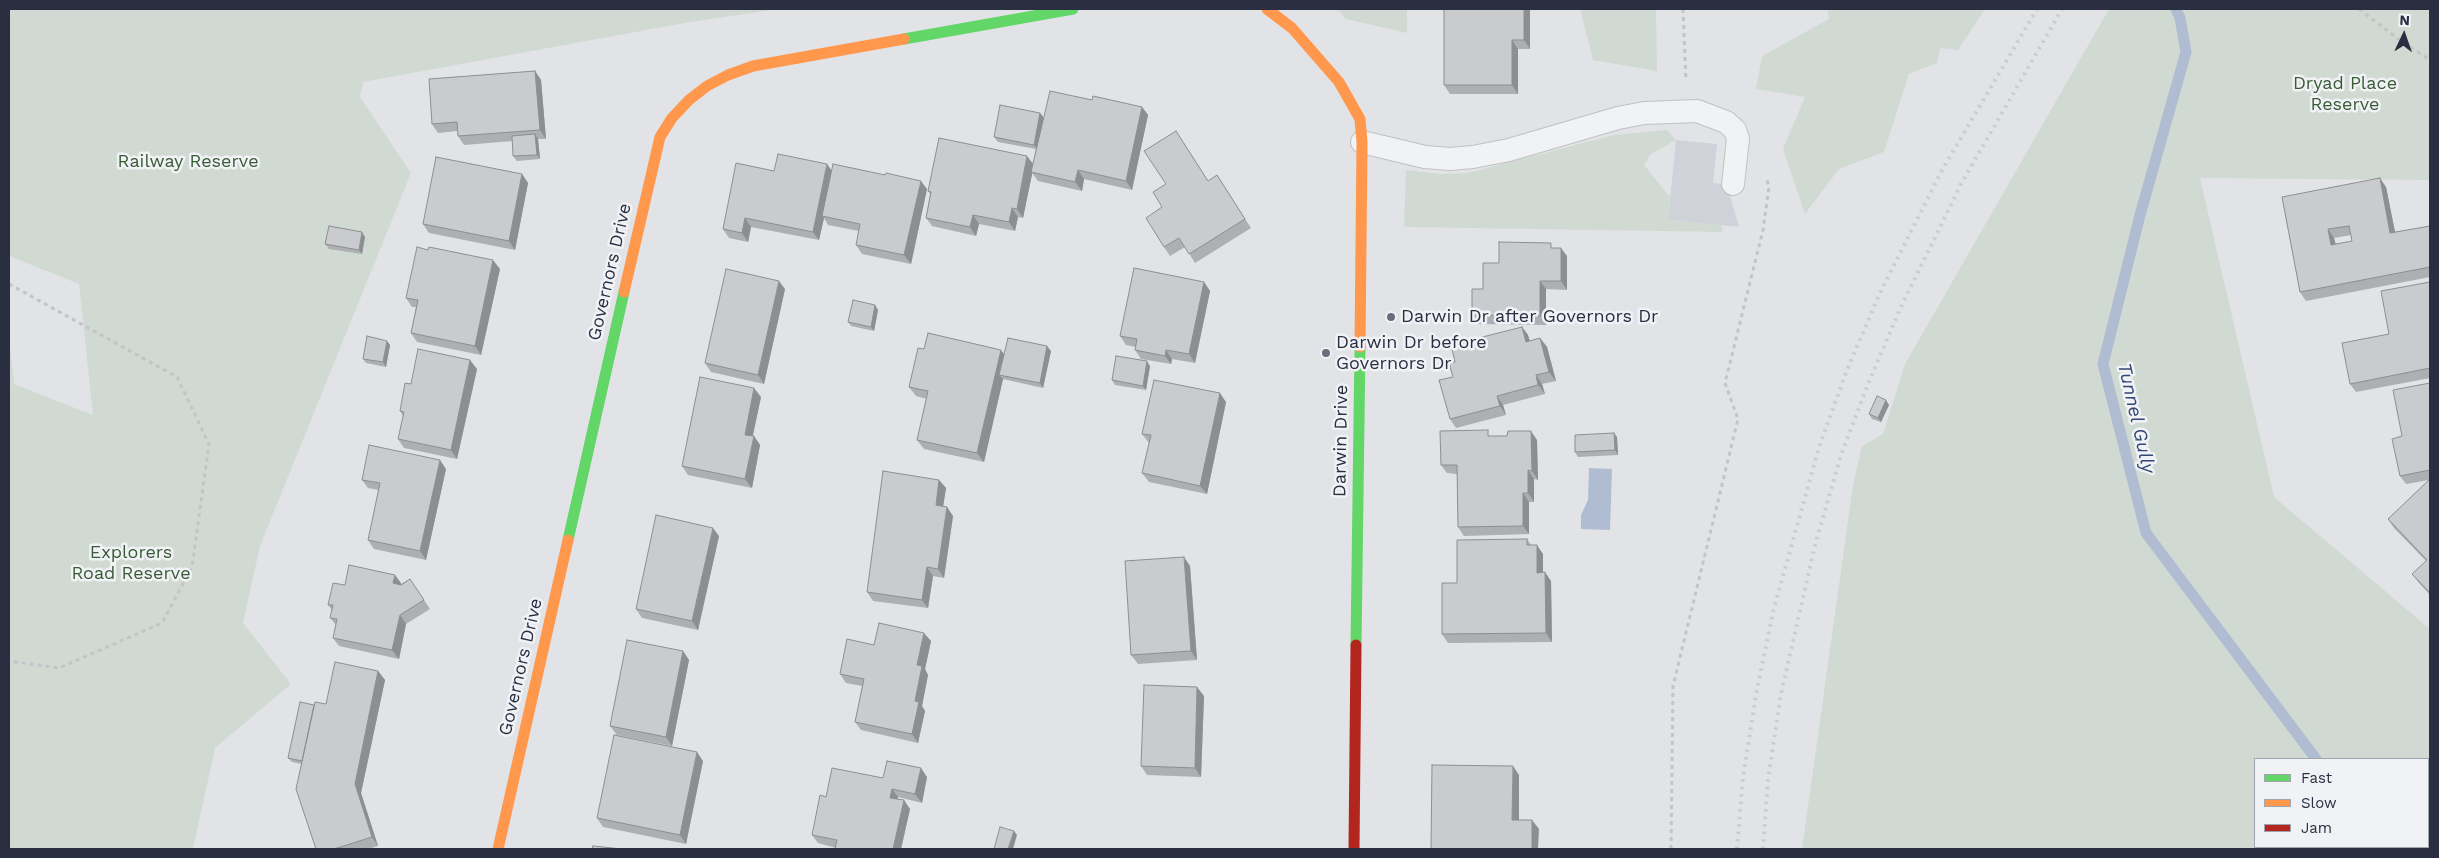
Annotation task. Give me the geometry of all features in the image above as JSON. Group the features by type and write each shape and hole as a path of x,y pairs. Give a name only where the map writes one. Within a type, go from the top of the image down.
{"main road":[{"name":"Governors Drive","path":"498,849 654,158 660,137 672,118 706,86 728,75 753,66 1073,9"},
{"name":"Darwin Drive","path":"1267,9 1292,28 1347,91 1358,112 1362,142 1354,849"}],"lane":[{"path":"1362,142 1425,157 1450,159 1473,157 1509,150 1618,118 1644,113 1691,112 1726,122 1735,130 1738,139 1732,184"}],"path":[{"path":"1683,9 1685,76 1691,112"},
{"path":"2359,9 2430,60"},
{"path":"1671,849 1673,686 1738,419 1725,382 1763,230 1769,186 1767,178"},
{"path":"9,284 177,377 209,444 192,567 162,623 59,668 9,661"}],"shaded area":[{"path":"1676,140 1717,144 1713,183 1727,185 1739,227 1668,220"}],"green space":[{"path":"9,9 779,9 690,22 363,82 360,97 411,173 260,546 243,623 291,684 215,748 193,849 9,849 9,336 14,384 93,415 79,284 9,256"},
{"path":"1337,9 1407,9 1407,33 1346,19"},
{"path":"1580,9 1656,9 1657,71 1593,60"},
{"path":"1827,9 1985,9 1958,50 1940,48 1937,63 1909,74 1884,152 1839,169 1805,214 1783,149 1805,97 1756,89 1762,56 1829,19"},
{"name":"Dryad Place Reserve","path":"2109,9 2426,9 2430,12 2430,180 2200,178 2274,497 2430,629 2430,849 1802,849 1853,485 1862,446 1883,434 1905,364"},
{"path":"1667,130 1676,140 1651,154 1644,165 1670,197 1668,220 1721,225 1723,232 1404,227 1406,170 1441,174 1468,173 1614,135"}],"water":[{"path":"1589,468 1612,469 1610,530 1581,529 1581,515 1588,500"}],"building":[{"path":"1444,9 1524,9 1524,40 1512,40 1512,85 1444,85"},
{"path":"535,71 540,130 458,136 457,122 432,124 429,79"},
{"path":"1050,91 1092,100 1093,96 1142,107 1126,181 1078,170 1075,182 1031,172"},
{"path":"1000,105 1040,113 1034,145 994,137"},
{"path":"1176,131 1208,181 1217,175 1245,219 1189,254 1179,238 1164,247 1146,218 1162,207 1153,192 1166,184 1144,151"},
{"path":"535,134 537,155 513,156 512,136"},
{"path":"939,138 1027,156 1017,209 1012,208 1009,222 973,215 970,227 926,218 931,192 928,191"},
{"path":"778,154 827,164 813,232 745,218 742,233 723,229 736,163 774,171"},
{"path":"436,157 522,174 509,241 423,224"},
{"path":"833,164 921,181 904,255 856,245 860,224 822,216"},
{"path":"2380,178 2390,233 2430,226 2430,267 2300,292 2282,197","holes":["2349,226 2352,241 2331,245 2328,229"]},
{"path":"329,226 362,232 359,250 325,244"},
{"path":"1499,242 1551,243 1551,248 1561,248 1561,281 1540,281 1540,316 1472,315 1472,289 1483,289 1483,263 1499,263"},
{"path":"417,247 428,250 429,247 493,260 475,346 411,333 418,300 406,298"},
{"path":"1134,268 1204,282 1189,354 1166,350 1165,356 1135,350 1137,339 1120,336"},
{"path":"726,269 779,281 758,375 705,363"},
{"path":"2430,282 2430,368 2350,384 2342,343 2389,334 2381,291"},
{"path":"853,300 875,305 871,327 848,322"},
{"path":"1522,327 1526,342 1540,338 1549,372 1536,375 1538,385 1497,396 1500,406 1450,419 1439,380 1453,377 1449,363 1455,362 1451,345"},
{"path":"928,333 1001,350 977,453 917,440 928,391 909,387 918,348 924,349"},
{"path":"367,336 387,341 383,362 363,359"},
{"path":"1008,338 1047,346 1040,383 999,375"},
{"path":"418,349 470,360 451,450 398,439 404,412 400,411 405,383 411,384"},
{"path":"1116,356 1147,361 1143,386 1112,380"},
{"path":"700,377 754,388 745,435 754,436 745,479 682,466"},
{"path":"1154,380 1220,393 1200,486 1142,473 1151,435 1142,434"},
{"path":"2430,383 2430,470 2400,476 2392,439 2402,436 2393,390"},
{"path":"1877,396 1886,400 1878,418 1869,414"},
{"path":"1488,430 1488,436 1507,436 1508,431 1531,431 1532,471 1528,470 1528,493 1523,493 1523,526 1458,527 1457,465 1441,465 1440,431"},
{"path":"1614,433 1615,450 1575,452 1575,435"},
{"path":"369,445 440,460 420,551 368,540 380,483 362,480"},
{"path":"883,471 939,480 936,505 947,507 938,569 927,567 922,600 867,592"},
{"path":"2430,479 2430,593 2412,574 2427,560 2388,519"},
{"path":"656,515 713,528 692,621 636,609"},
{"path":"1527,539 1527,545 1537,545 1537,573 1545,572 1546,633 1442,634 1442,583 1457,583 1457,540"},
{"path":"1184,557 1191,651 1131,655 1125,561"},
{"path":"349,565 395,575 393,583 401,585 410,579 424,600 400,615 392,650 333,638 337,619 330,618 333,605 328,605 333,583 345,585"},
{"path":"879,623 924,633 917,665 922,666 915,701 919,702 912,734 855,722 864,679 840,674 847,639 874,645"},
{"path":"627,640 683,651 666,737 610,726"},
{"path":"335,662 378,671 355,784 372,837 334,849 316,849 296,789 315,702 326,704"},
{"path":"1144,685 1197,687 1195,768 1141,766"},
{"path":"300,702 314,705 302,761 288,758"},
{"path":"614,735 697,752 680,835 597,818"},
{"path":"887,761 921,768 915,794 892,789 890,798 904,800 893,849 835,849 837,840 812,835 820,795 826,797 832,768 883,778"},
{"path":"1432,765 1513,766 1512,820 1532,820 1532,849 1431,849"},
{"path":"1000,827 1014,831 1008,849 994,849"},
{"path":"593,846 622,849 592,849"}],"waterway":[{"name":"Tunnel Gully","path":"2176,9 2180,18 2186,52 2140,215 2103,364 2146,533 2315,758"}],"railway":[{"path":"1737,849 1743,777 1756,695 1773,612 1819,447 1847,370 1879,295 1941,172 2037,9"},
{"path":"1763,849 1768,780 1781,694 1815,545 1841,455 1868,384 1900,309 1961,184 2062,9"}],"traffic: fast":[{"path":"904,39 1073,9"},
{"path":"568,540 624,292"},
{"path":"1356,645 1360,347"}],"traffic: slow":[{"path":"1267,9 1292,28 1339,82 1360,119 1362,142 1360,347"},
{"path":"624,292 660,137 672,118 689,100 707,86 728,75 753,66 904,39"},
{"path":"498,849 568,540"}],"traffic: jam":[{"path":"1354,849 1356,645"}],"place":[{"name":"Darwin Dr after Governors Dr","path":"1391,317"},
{"name":"Darwin Dr before Governors Dr","path":"1326,353"}],"park label":[{"name":"Railway Reserve","path":"188,162"},
{"name":"Explorers Road Reserve","path":"131,563"}]}
